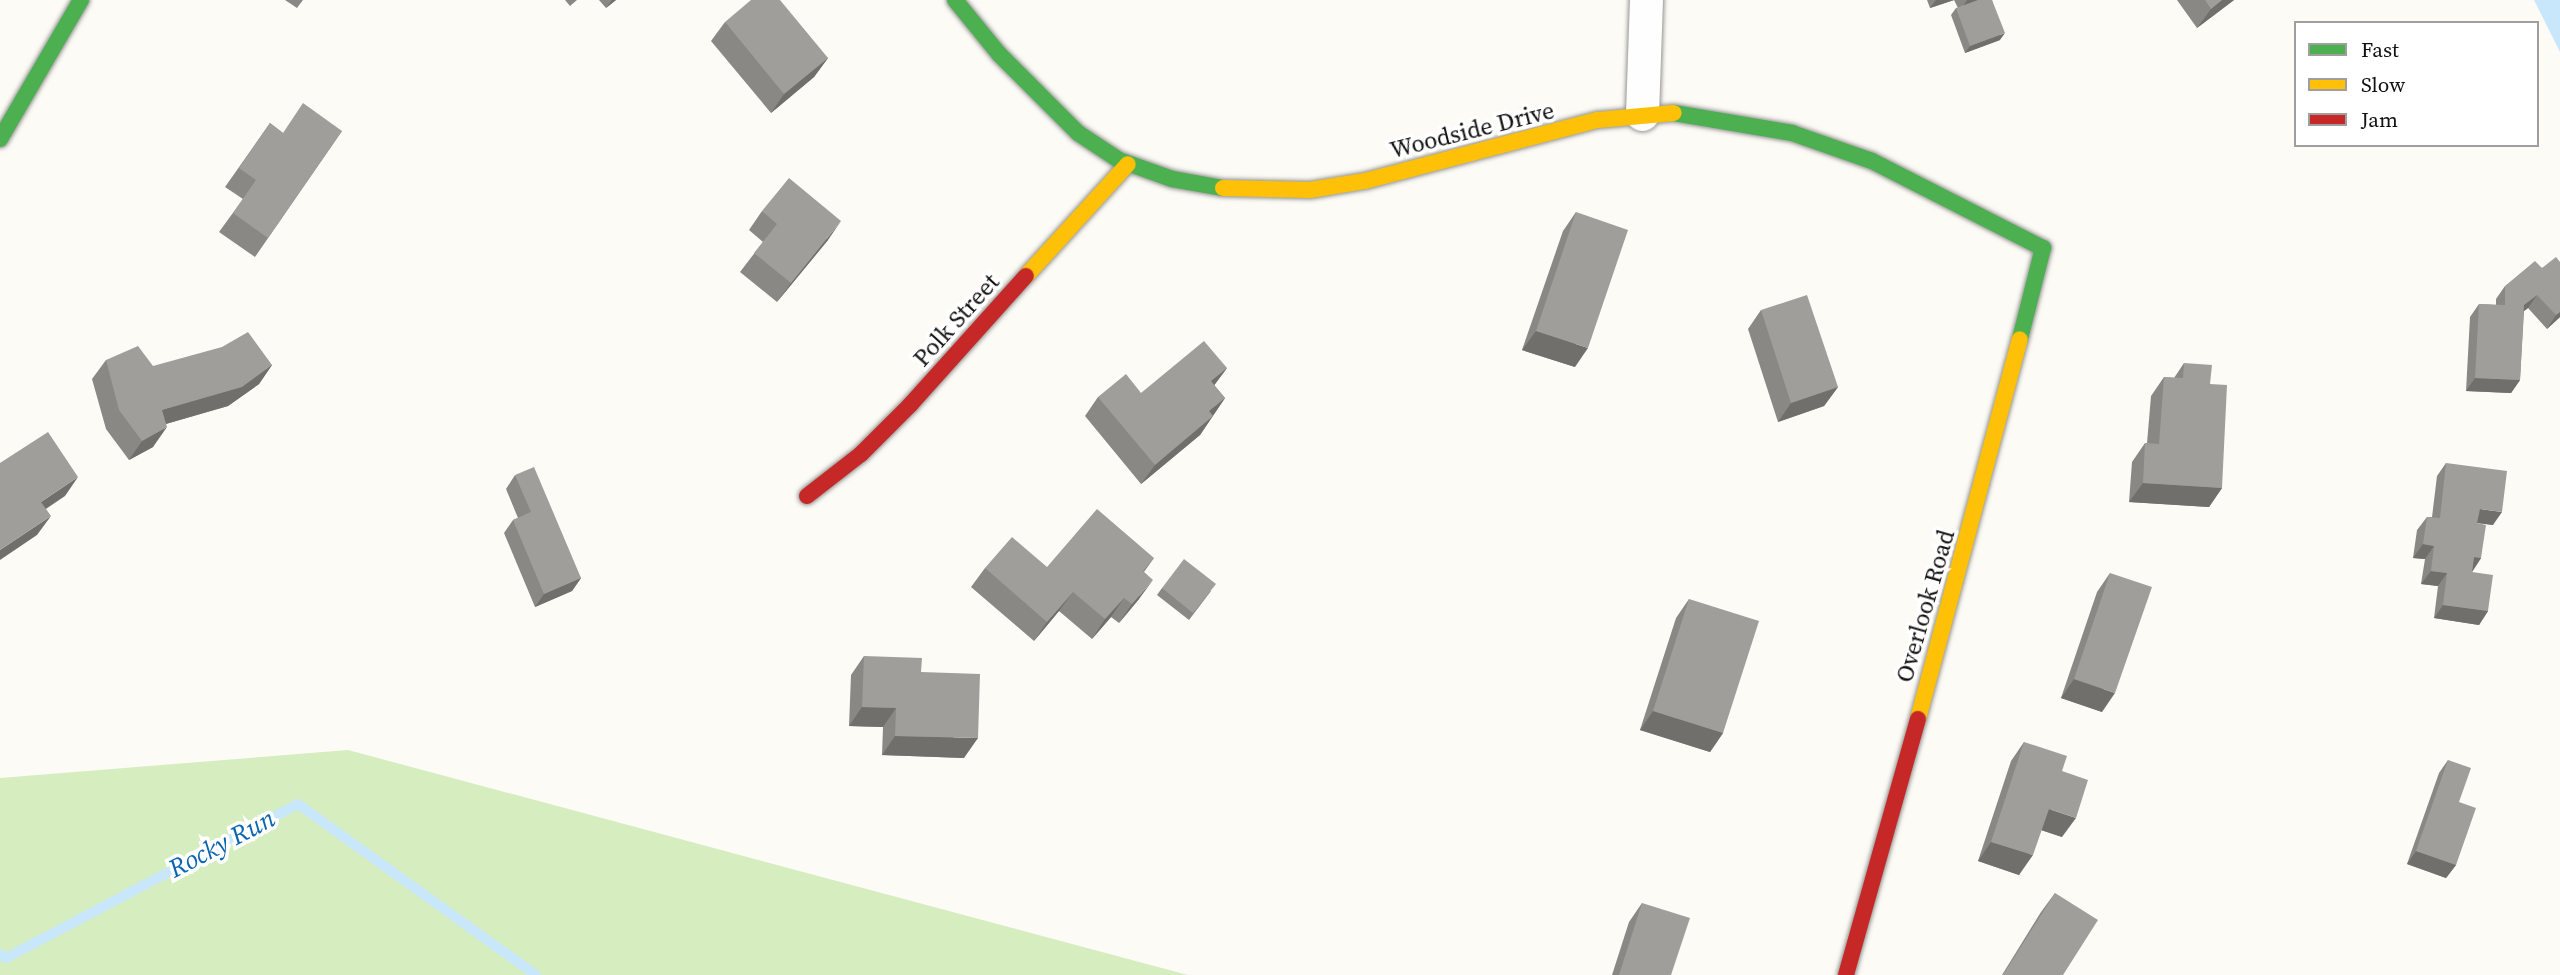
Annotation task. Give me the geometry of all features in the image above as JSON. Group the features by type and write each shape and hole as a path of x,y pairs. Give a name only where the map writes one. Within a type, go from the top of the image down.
{"street":[{"path":"0,139 81,0"},
{"name":"Woodside Drive","path":"955,0 999,54 1069,125 1128,164 1228,189 1310,190 1365,181 1598,120 1642,114 1687,113 1792,133 1936,189 2043,248"},
{"path":"1642,114 1646,0"},
{"name":"Polk Street","path":"807,496 861,454 911,404 1128,164"},
{"name":"Overlook Road","path":"1846,975 1968,539 2043,248"}],"green space":[{"path":"348,750 1188,975 0,975 0,778"}],"water":[{"path":"2534,0 2560,0 2560,52"}],"building":[{"path":"751,0 780,0 828,58 784,94 725,22"},
{"path":"1978,0 1992,0 2005,33 1970,46 1956,8"},
{"path":"2205,0 2222,0 2211,9"},
{"path":"303,103 342,131 268,238 233,213 256,180 239,168 270,123 283,133"},
{"path":"789,178 841,221 791,283 754,253 777,224 762,211"},
{"path":"1576,212 1628,230 1588,348 1536,331"},
{"path":"2556,257 2560,262 2560,312 2556,315 2537,295 2524,305 2520,380 2475,378 2479,304 2505,305 2505,286 2535,261 2542,268"},
{"path":"1807,295 1838,387 1791,403 1761,310"},
{"path":"248,332 272,365 242,387 162,410 167,427 142,441 119,410 106,360 138,346 153,366 222,347"},
{"path":"1204,341 1227,368 1211,381 1225,398 1209,411 1213,416 1155,465 1098,397 1126,374 1141,393"},
{"path":"2184,363 2212,365 2210,384 2227,385 2222,488 2143,483 2145,443 2159,444 2164,377 2183,378"},
{"path":"48,432 78,477 41,502 51,516 0,550 0,463"},
{"path":"2446,463 2507,471 2502,512 2480,509 2477,523 2486,525 2481,558 2474,557 2472,572 2493,575 2488,611 2443,605 2447,573 2431,571 2434,546 2423,544 2427,517 2440,518"},
{"path":"534,467 581,578 544,594 513,520 531,512 515,475"},
{"path":"1097,509 1154,558 1143,571 1153,580 1132,604 1124,598 1105,619 1073,592 1047,622 985,568 1012,537 1047,567"},
{"path":"1184,559 1216,584 1193,613 1162,588"},
{"path":"2110,573 2152,587 2115,693 2074,679"},
{"path":"1689,599 1759,621 1723,733 1653,711"},
{"path":"864,656 922,658 921,672 980,674 978,738 895,736 896,708 862,707"},
{"path":"2024,742 2067,756 2062,771 2088,780 2076,818 2049,809 2033,855 1991,842"},
{"path":"2448,760 2471,768 2459,802 2476,808 2456,865 2416,851"},
{"path":"2055,893 2098,920 2063,975 2003,975"},
{"path":"1642,903 1690,918 1671,975 1619,975"}],"waterway":[{"name":"Rocky Run","path":"0,954 6,958 298,804 536,975"}],"traffic: fast":[{"path":"0,139 81,0"},
{"path":"955,0 999,54 1078,133 1119,160 1172,179 1223,188"},
{"path":"1674,113 1792,133 1872,161 2043,248 2020,339"}],"traffic: slow":[{"path":"1223,188 1310,190 1365,181 1598,120 1674,113"},
{"path":"1026,276 1128,164"},
{"path":"1918,719 2020,339"}],"traffic: jam":[{"path":"807,496 861,454 911,404 1026,276"},
{"path":"1846,975 1918,719"}]}
